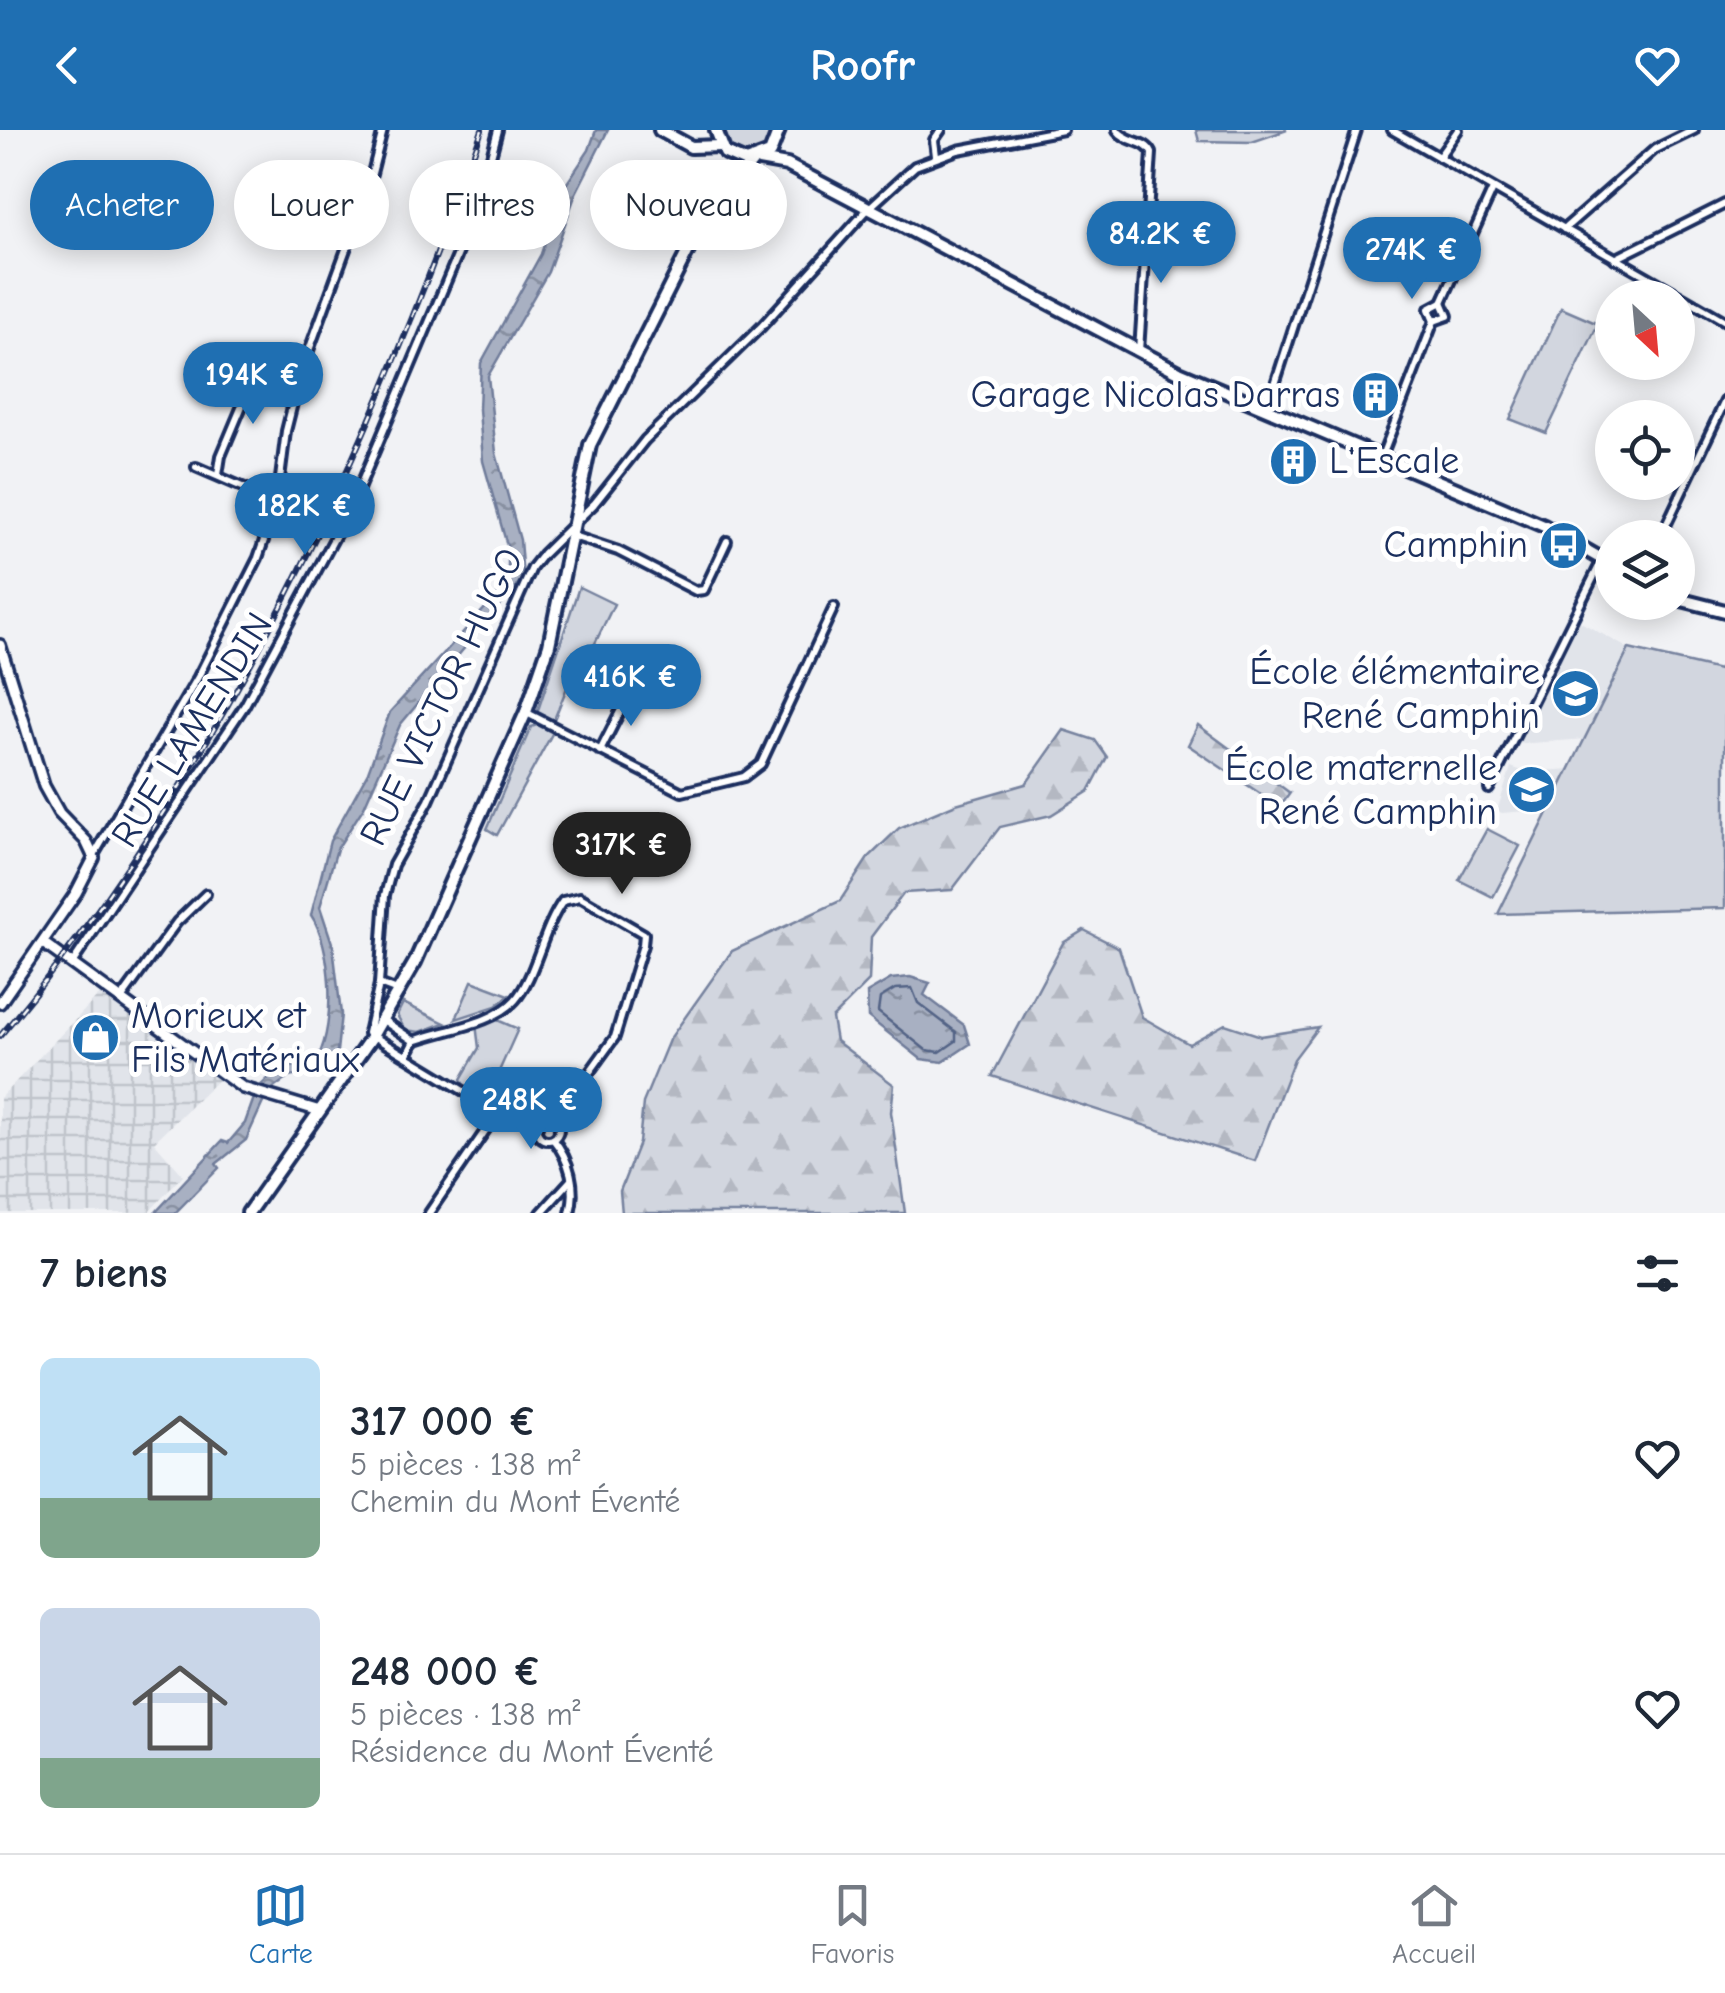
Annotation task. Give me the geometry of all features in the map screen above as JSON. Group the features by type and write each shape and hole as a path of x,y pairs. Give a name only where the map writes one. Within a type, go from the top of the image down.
{"main road":[{"path":"660,130 681,144 720,146"},
{"path":"696,146 714,130 729,156 750,160"},
{"path":"756,160 779,134"},
{"path":"779,134 779,155 783,160"},
{"path":"787,165 1139,352 1266,410 1544,526 1595,555"},
{"path":"248,1213 400,992 526,712 549,645 590,445 687,250"},
{"path":"1695,602 1725,610"}],"street":[{"path":"0,1003 91,868 94,855 232,611 277,502 286,430 300,375 376,164 383,130"},
{"name":"RUE LAMENDIN","path":"72,962 245,705 354,503 471,225 498,130"},
{"path":"941,130 934,140 936,156 1062,130"},
{"path":"1117,130 1124,139 1144,145 1152,153 1139,352"},
{"path":"1266,410 1357,130"},
{"path":"1392,130 1725,321"},
{"path":"1439,157 1458,130"},
{"path":"1564,229 1655,149 1694,130"},
{"name":"RUE VICTOR HUGO","path":"371,1038 368,1033 379,984 385,894 393,865 429,802 532,568 611,485 644,440 761,328 868,209 915,166 936,156"},
{"path":"1382,456 1434,321 1430,308 1442,302 1493,189"},
{"path":"1615,259 1725,204"},
{"path":"1434,321 1448,316 1442,302"},
{"path":"218,475 221,456 257,370"},
{"path":"1669,520 1725,401"},
{"path":"196,468 277,502"},
{"path":"574,536 618,551 696,592 704,590 727,541"},
{"path":"1489,789 1595,587"},
{"path":"526,712 682,792 704,790 754,772 766,756 834,608"},
{"path":"0,645 7,655 25,736 49,798 94,855"},
{"path":"600,751 630,690"},
{"path":"121,999 177,922 206,894"},
{"path":"408,1055 414,1041 499,1012 516,999 552,917 562,902 580,897 644,934 623,1020 594,1070 555,1120"},
{"path":"43,944 232,1080 255,1092 320,1111"},
{"path":"379,984 400,992"},
{"path":"383,1020 414,1041"},
{"path":"371,1038 408,1055 498,1112 538,1126"},
{"path":"428,1213 498,1112"},
{"path":"538,1126 545,1118 555,1120"},
{"path":"553,1138 559,1130 555,1120"},
{"path":"538,1126 542,1137 553,1138"},
{"path":"553,1138 572,1179 575,1196 570,1213"},
{"path":"542,1213 572,1179"}],"shaded area":[{"name":"École élémentaire René Camphin","path":"1577,620 1629,649 1587,739 1517,744"},
{"name":"École maternelle René Camphin","path":"1511,767 1525,772 1572,769 1551,809 1502,813 1497,811"},
{"path":"101,993 219,1079 154,1142 183,1175 148,1213 0,1213 0,1098"}],"green space":[{"path":"722,130 773,130 764,150 749,156 728,146"},
{"path":"1196,130 1287,130 1252,142 1199,141"},
{"path":"1561,308 1595,323 1595,330 1546,433 1510,419"},
{"path":"579,587 614,604 574,687 568,685 553,722 537,713"},
{"path":"1629,649 1719,670 1725,650 1725,908 1498,914"},
{"path":"540,724 553,732 497,835 487,829 531,727"},
{"path":"1198,725 1290,793 1280,807 1188,745"},
{"path":"1064,730 1095,740 1107,757 1089,791 1051,815 1000,827 952,890 904,893 871,937 869,981 832,1018 836,1041 894,1085 891,1112 905,1213 622,1213 620,1191 639,1143 643,1103 669,1040 732,951 840,901 868,858 899,828 956,804 1026,784"},
{"path":"1487,829 1520,846 1493,897 1459,880"},
{"path":"1084,930 1119,948 1142,1017 1189,1044 1225,1024 1261,1036 1318,1027 1294,1059 1255,1161 992,1076 1063,943"},
{"path":"472,981 509,995 496,1006 456,1019"},
{"path":"403,1003 445,1023 420,1032 405,1030 397,1015"},
{"path":"495,1019 518,1029 487,1098 461,1079 479,1048 476,1024"}],"water":[{"path":"596,130 608,130 590,160 570,210 570,178 589,150"},
{"path":"542,250 556,250 548,272 488,376 496,453 520,540 523,578 400,725 364,807 337,849 320,907 333,946 341,1014 337,1051 326,1069 289,1077 268,1092 257,1089 273,1074 318,1057 324,1042 329,1005 327,965 311,915 330,841 368,772 390,712 508,583 508,549 483,461 481,363"},
{"path":"910,977 930,983 924,995 964,1025 970,1044 943,1062 921,1059 868,1017 867,993 891,979"},
{"path":"255,1095 265,1098 246,1140 216,1164 219,1168 175,1213 155,1213 222,1141 228,1143 245,1123"}],"railway":[{"path":"0,1036 80,935 153,829 220,719 282,605 391,370 482,130"}],"place":[{"name":"Garage Nicolas Darras","path":"1375,395"},
{"name":"L'Escale","path":"1294,461"},
{"name":"Camphin","path":"1563,545"},
{"name":"École élémentaire René Camphin","path":"1575,694"},
{"name":"École maternelle René Camphin","path":"1532,790"},
{"name":"Morieux et Fils Matériaux","path":"96,1038"}]}
